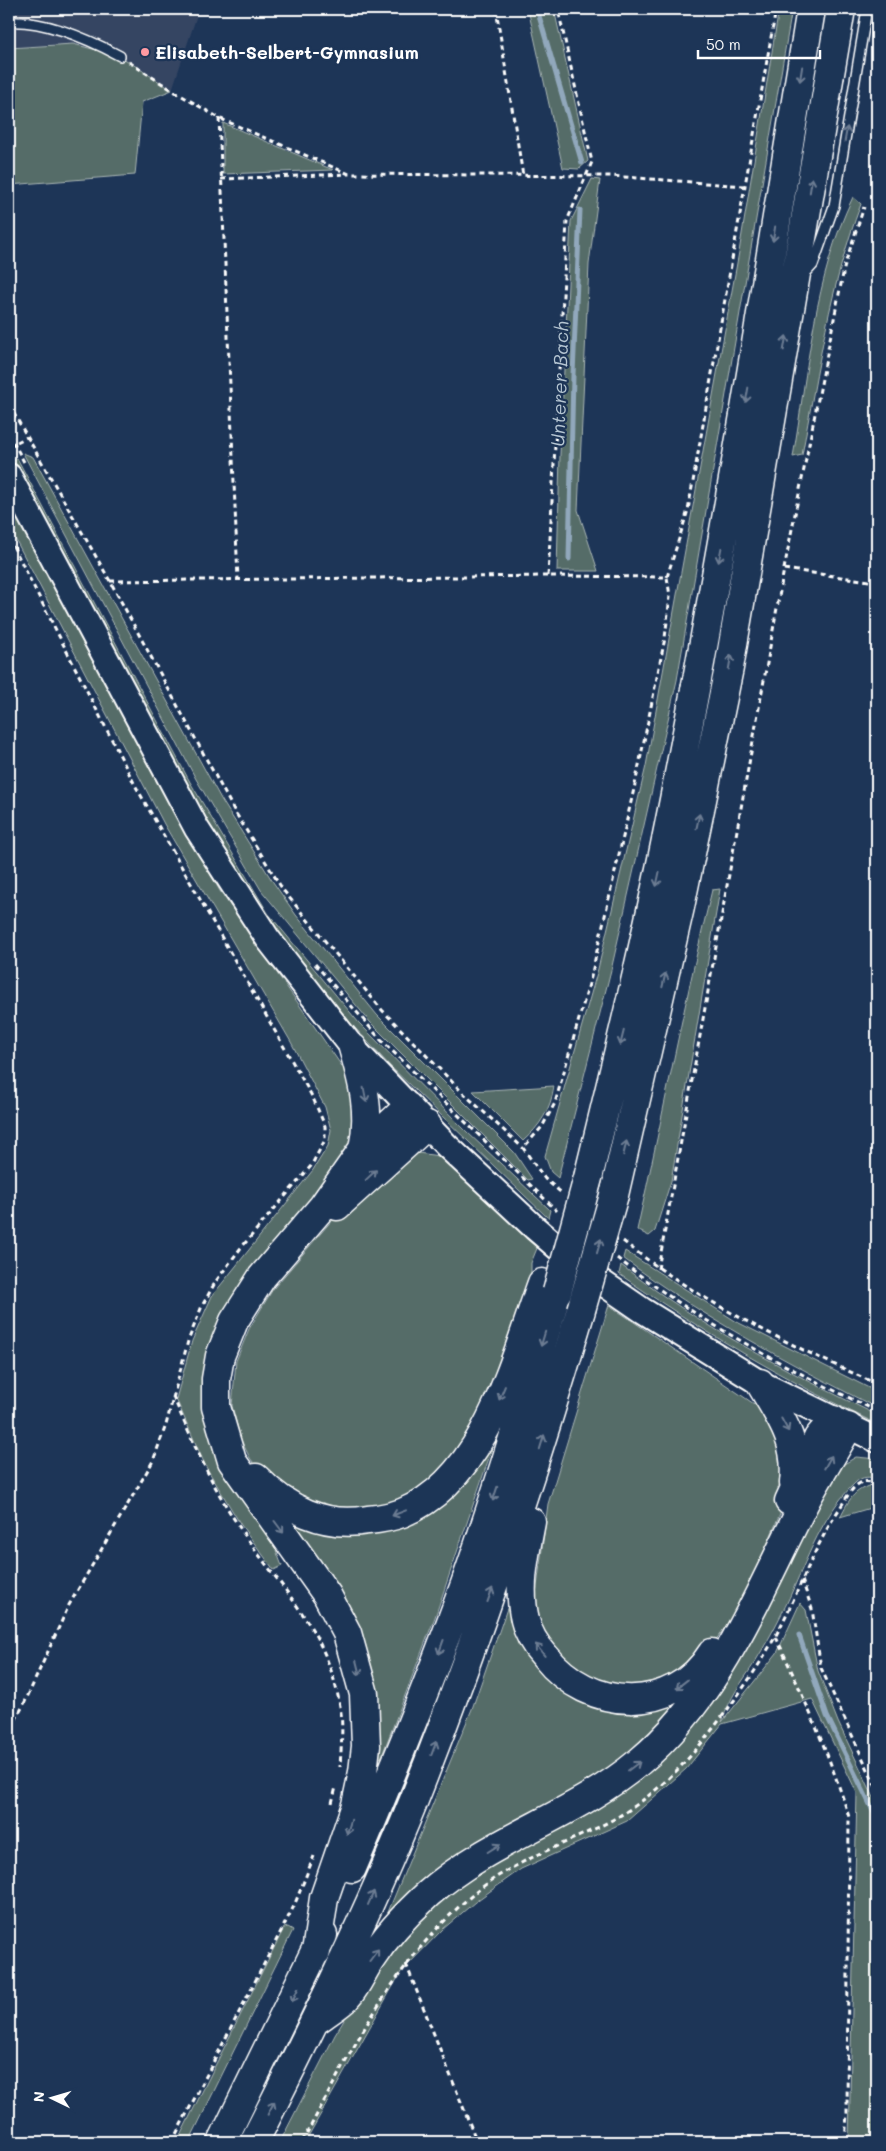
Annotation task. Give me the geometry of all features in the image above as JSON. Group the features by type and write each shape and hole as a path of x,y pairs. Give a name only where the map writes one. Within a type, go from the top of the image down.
{"highway":[{"path":"418,1116 328,1215 271,1283 242,1326 229,1358 225,1380 225,1407 236,1444 255,1477 285,1504 307,1515 334,1521 357,1522 383,1518 402,1513 427,1498 449,1480 468,1457 490,1419 550,1287 579,1213 627,1019 678,780 722,543 811,9"},
{"path":"254,2142 315,2022 413,1801 479,1628 529,1483 582,1310 614,1195 658,1009 707,777 744,584 796,285 841,9"},
{"path":"316,1952 324,1898 353,1814 362,1772 366,1746 364,1694 346,1633 327,1596 232,1460 216,1407 216,1379 220,1356 234,1321 262,1277 323,1206 363,1149 367,1130 367,1107 353,1048"},
{"path":"363,1149 418,1116"},
{"path":"222,2142 316,1952 387,1787 459,1600 497,1491 550,1287"},
{"path":"760,1383 788,1430 794,1452 793,1492"},
{"path":"529,1483 532,1519 523,1562 521,1594 525,1621 535,1645 564,1677 582,1689 626,1700 649,1698 674,1690 695,1674 710,1656 750,1590 818,1438 841,1423"},
{"path":"315,2022 348,1996 370,1960 400,1922 429,1893 469,1863 507,1840 568,1810 606,1787 639,1763 665,1739 692,1708 718,1669 760,1595 841,1423"}],"main road":[{"path":"18,472 197,829 218,865 268,939 353,1048 418,1116 494,1190 584,1270 642,1310 760,1383 877,1440"}],"lane":[{"path":"796,285 813,265 834,206 867,9"},
{"path":"9,22 29,23 87,38 120,56"}],"path":[{"path":"496,9 523,176"},
{"path":"548,576 567,221 584,177 592,162 558,9"},
{"path":"523,1148 542,1127 555,1103 591,977 636,780 665,638 670,596 667,577 688,510 776,9"},
{"path":"120,56 219,118 349,174"},
{"path":"219,118 238,580"},
{"path":"221,179 349,174 611,176 745,186"},
{"path":"864,207 845,264 784,569 658,1269 742,1318 877,1384"},
{"path":"9,405 110,581 235,812 284,890 349,972 382,1010 462,1092 523,1148 545,1178"},
{"path":"9,434 14,443 18,472"},
{"path":"9,446 26,437"},
{"path":"9,538 135,784 313,1098 325,1126 325,1140 311,1166 216,1281 202,1306 188,1341 166,1425 153,1461 69,1605 25,1702 9,1732"},
{"path":"784,569 877,582"},
{"path":"110,581 548,576 667,577"},
{"path":"310,959 381,1040 549,1206"},
{"path":"623,1263 664,1293 726,1332 790,1368 877,1411"},
{"path":"173,1395 204,1469 239,1526 301,1609 326,1653 336,1686 342,1716 340,1768"},
{"path":"302,2142 383,1996 406,1964 442,1922 482,1887 526,1860 615,1818 655,1790 698,1749 729,1708 776,1637 825,1531 847,1497 858,1484 866,1481 877,1483"},
{"path":"802,1580 812,1609 821,1668 877,1790"},
{"path":"776,1637 808,1706 836,1774 849,1817 847,2113 845,2142"},
{"path":"330,1811 336,1785"},
{"path":"172,2142 294,1906 315,1854"},
{"path":"406,1964 477,2142"}],"shaded area":[{"name":"Elisabeth-Selbert-Gymnasium","path":"9,9 199,9 172,90 120,56 73,44 9,48"}],"green space":[{"path":"528,9 554,9 588,161 579,169 563,168"},
{"path":"779,9 792,9 677,680 612,966 558,1178 551,1172 545,1156 598,969 646,766 739,252"},
{"path":"73,44 120,56 172,90 142,102 135,175 9,185 9,48"},
{"path":"223,123 333,170 223,174"},
{"path":"592,179 600,180 589,264 578,510 598,571 557,571 560,455 571,221"},
{"path":"853,197 861,204 850,235 833,297 802,455 793,457 808,358 821,291 829,259"},
{"path":"23,453 33,457 221,799 296,915 377,1015 514,1152 532,1179 528,1180 370,1022 261,890 196,779"},
{"path":"17,458 190,782 268,913 359,1023 467,1132 550,1210 548,1218 390,1066 333,1004 261,914 183,785 14,464 14,459"},
{"path":"9,497 178,818 220,891 355,1085 354,1142 211,1378 282,1566 274,1570 241,1525 206,1467 176,1399 192,1341 212,1296 313,1170 328,1146 331,1130 325,1107 291,1042 164,824 9,527"},
{"path":"720,889 671,1181 655,1231 649,1236 637,1230 712,890"},
{"path":"554,1086 553,1094 544,1116 523,1141 473,1091"},
{"path":"418,1153 439,1156 483,1189 540,1241 531,1263 531,1275 534,1277 482,1414 443,1474 383,1510 310,1506 262,1474 250,1458 241,1440 232,1406 236,1361 249,1329 273,1289 333,1219 387,1169 407,1154"},
{"path":"625,1251 737,1322 877,1392 877,1408 811,1374 715,1320 623,1258"},
{"path":"621,1265 682,1308 745,1347 877,1415 877,1424 777,1373 713,1335 619,1274"},
{"path":"609,1305 757,1406 774,1422 792,1472 781,1512 753,1577 730,1621 699,1662 677,1679 622,1689 581,1676 544,1638 535,1602 548,1504"},
{"path":"486,1447 492,1449 435,1617 381,1758 377,1757 378,1727 285,1514 350,1533"},
{"path":"856,1457 877,1459 877,1478 866,1477 858,1480 831,1512 813,1545 778,1621 755,1662 732,1697 722,1722 777,1653 800,1603 806,1610 818,1671 838,1722 877,1804 877,2142 849,2142 857,1793 812,1699 722,1724 686,1769 627,1821 521,1869 475,1902 443,1929 401,1972 305,2142 280,2142 335,2035 374,1971 439,1896 634,1776 839,1467"},
{"path":"877,1483 877,1506 840,1517 847,1504 858,1491"},
{"path":"511,1597 525,1621 604,1696 695,1674 672,1724 379,1934 472,1709"},
{"path":"288,1927 293,1930 189,2142 177,2142 284,1928"}],"waterway":[{"name":"Unterer Bach","path":"537,9 582,163"},
{"name":"Unterer Bach","path":"569,559 573,375 580,210"},
{"name":"Unterer Bach","path":"799,1635 827,1716 877,1819"}],"place":[{"name":"Elisabeth-Selbert-Gymnasium","path":"145,52"}]}
